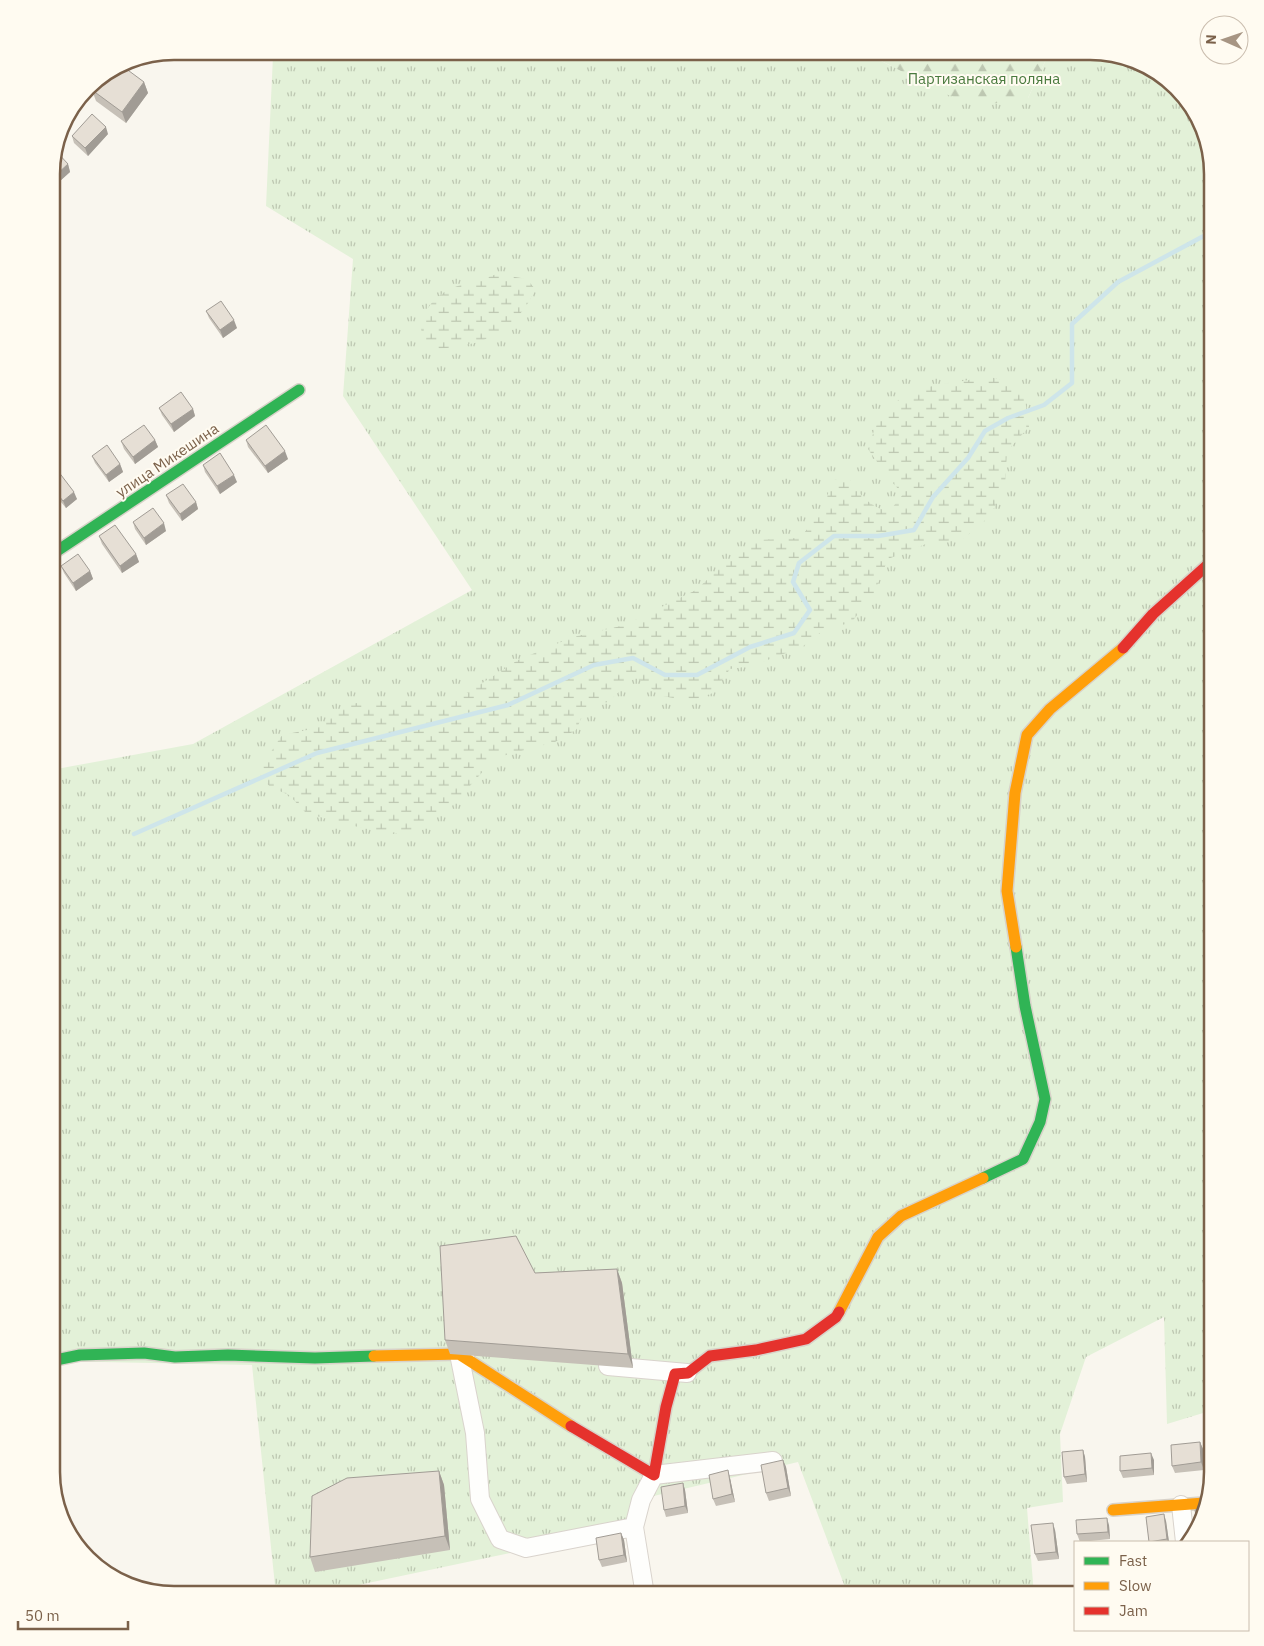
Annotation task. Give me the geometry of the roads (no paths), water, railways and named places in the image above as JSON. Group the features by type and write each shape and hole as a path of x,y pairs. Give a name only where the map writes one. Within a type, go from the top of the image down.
{"street":[{"name":"улица Микешина","path":"60,550 299,390"},
{"path":"644,1586 634,1527 641,1500 654,1475 666,1407 675,1374 688,1373 710,1356 756,1350 806,1339 836,1317 878,1237 901,1216 1024,1158 1040,1122 1045,1099 1025,1006 1007,891 1015,793 1027,735 1050,708 1119,652 1153,614 1204,568"},
{"path":"60,1359 80,1355 144,1353 175,1356 228,1355 315,1358 459,1354 498,1358"},
{"path":"459,1354 534,1404 654,1475 773,1461"},
{"path":"459,1354 474,1433 480,1499 500,1539 526,1548 634,1527"},
{"path":"594,1365 688,1373"},
{"path":"1113,1510 1199,1503"},
{"path":"1181,1505 1184,1536"}],"waterway":[{"path":"134,834 317,753 508,705 594,665 633,658 665,675 697,675 750,647 794,633 810,610 793,582 799,563 834,536 878,536 914,530 933,497 968,458 985,431 1008,418 1044,405 1072,383 1072,324 1118,282 1204,236"}],"park label":[{"name":"Партизанская поляна","path":"984,78"}]}
